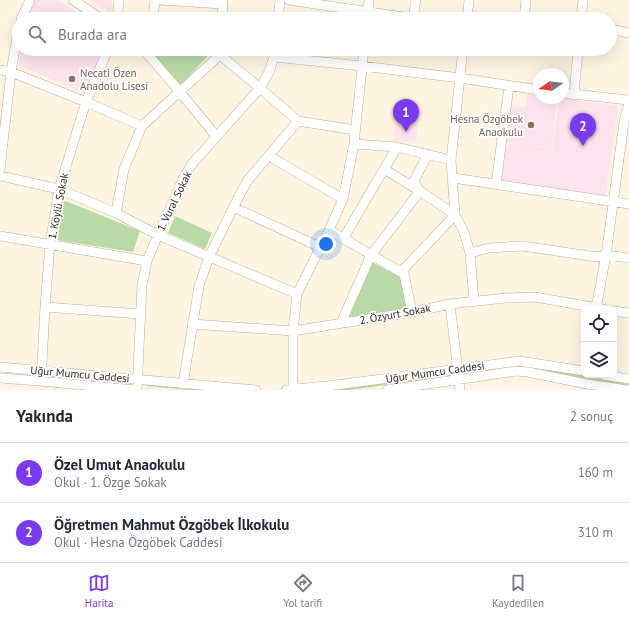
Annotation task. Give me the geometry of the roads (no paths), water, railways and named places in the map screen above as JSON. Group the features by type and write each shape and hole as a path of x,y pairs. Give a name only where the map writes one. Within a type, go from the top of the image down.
{"street":[{"path":"24,12 30,0"},
{"path":"73,0 91,12"},
{"path":"118,12 119,0"},
{"path":"154,12 155,0"},
{"path":"160,0 223,2 222,12"},
{"path":"279,12 280,0"},
{"path":"289,0 351,12"},
{"path":"367,12 369,0"},
{"path":"415,12 416,0"},
{"path":"468,12 469,0"},
{"path":"525,12 526,0"},
{"path":"582,12 583,0"},
{"path":"617,31 629,32"},
{"path":"0,169 14,56"},
{"name":"1. Köylü Sokak","path":"41,381 50,244 59,189 86,102 105,56"},
{"path":"149,56 216,136"},
{"path":"116,213 124,169 142,126 180,92 216,56"},
{"path":"224,56 298,121 355,130"},
{"name":"1. Vural Sokak","path":"136,390 138,380 142,284 147,261 183,179 192,164 260,88 269,72 273,56"},
{"path":"294,56 533,89"},
{"path":"293,390 293,330 297,294 343,199 354,144 363,56"},
{"path":"462,56 452,160 455,215 464,232 470,253 474,301"},
{"path":"574,95 577,56"},
{"path":"0,70 11,72 142,126"},
{"path":"496,184 509,86"},
{"path":"569,94 629,100"},
{"path":"599,306 612,202 624,122 629,103"},
{"path":"183,384 199,286 209,257 248,180 298,121"},
{"path":"354,144 397,147 452,160"},
{"path":"344,239 397,147"},
{"path":"420,191 414,181 428,154"},
{"path":"269,156 343,199"},
{"path":"384,169 455,215"},
{"path":"0,176 59,189 116,213 158,235 297,294"},
{"path":"453,178 629,204"},
{"path":"341,323 371,255 420,191"},
{"path":"233,207 320,247"},
{"path":"401,272 455,215"},
{"path":"329,230 404,274 412,312"},
{"path":"0,236 147,261"},
{"path":"470,253 490,248 523,246 596,256 606,255 629,258"},
{"name":"2. Özyurt Sokak","path":"192,324 293,330 412,312 450,304 506,298 535,297 583,306"},
{"path":"450,304 460,390"},
{"path":"45,307 140,314"},
{"path":"617,311 629,313"},
{"name":"Uğur Mumcu Caddesi","path":"286,390 336,385 519,361 581,371"},
{"name":"Uğur Mumcu Caddesi","path":"0,367 256,390"},
{"name":"Uğur Mumcu Caddesi","path":"388,390 516,371 528,372 586,387 627,390"},
{"path":"617,377 629,379"},
{"name":"Uğur Mumcu Caddesi","path":"0,378 41,381 66,387 136,390"}],"place":[{"name":"Necati Özen Anadolu Lisesi","path":"72,79"},
{"name":"Hesna Özgöbek Anaokulu","path":"531,125"},
{"name":"Özel Umut Anaokulu","path":"406,132"},
{"name":"Öğretmen Mahmut Özgöbek İlkokulu","path":"583,146"}]}
